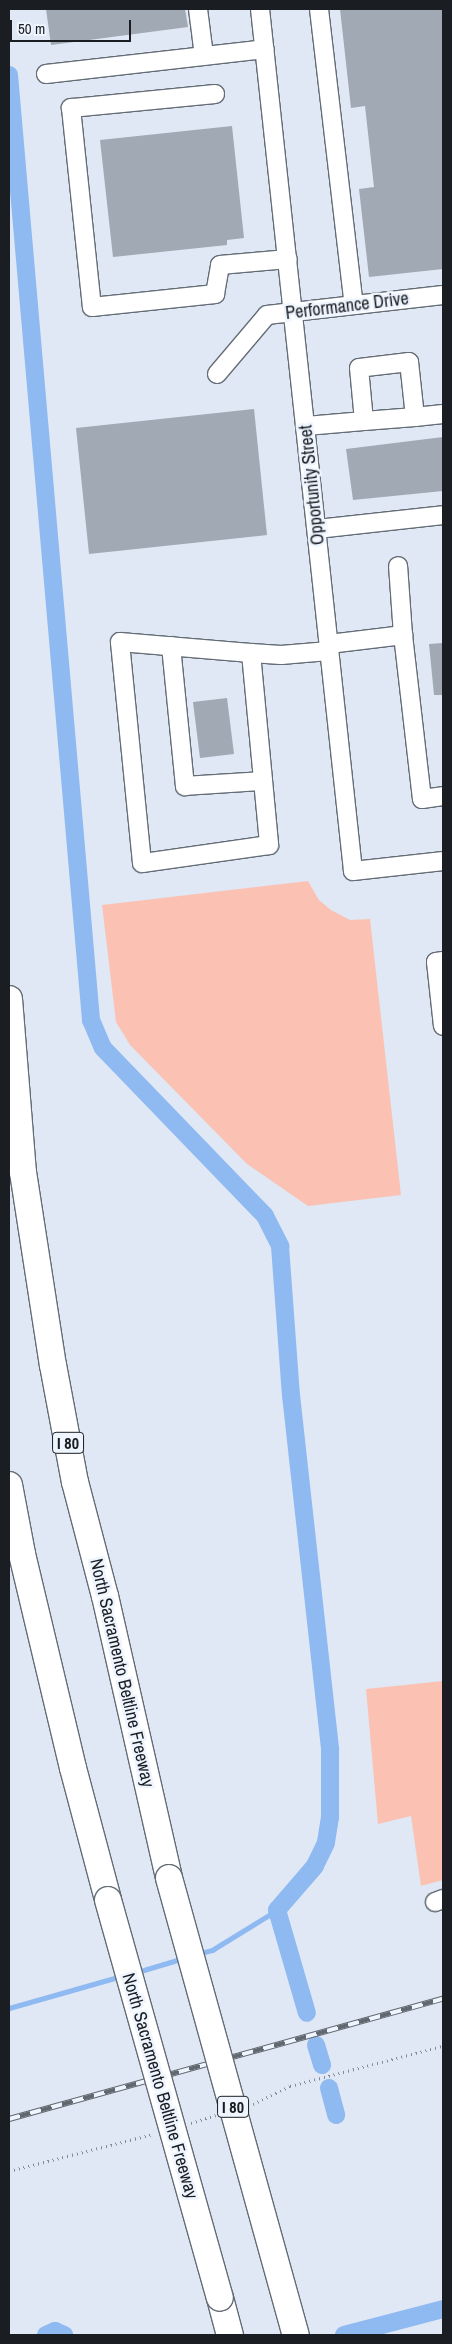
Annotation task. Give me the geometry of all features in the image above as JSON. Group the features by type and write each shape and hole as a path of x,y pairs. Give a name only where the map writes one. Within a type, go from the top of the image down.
{"highway":[{"name":"North Sacramento Beltline Freeway","path":"9,1000 23,1172 55,1375 75,1482 105,1596 170,1878 296,2335"},
{"name":"North Sacramento Beltline Freeway","path":"9,1486 22,1554 70,1759 230,2335"},
{"path":"220,2298 225,2335"}],"street":[{"path":"198,9 204,56"},
{"name":"Opportunity Street","path":"260,9 353,871 443,861"},
{"path":"319,9 354,305"},
{"path":"46,74 265,49"},
{"path":"215,94 71,108 92,307 215,294 220,265 288,259"},
{"name":"Performance Drive","path":"217,374 268,316 443,295"},
{"path":"364,421 359,368 409,362 415,417"},
{"path":"306,426 443,414"},
{"path":"317,529 443,515"},
{"path":"398,566 403,635 422,799 443,796"},
{"path":"251,653 269,845 142,863 120,642 281,655 403,635"},
{"path":"171,646 185,786 263,781"},
{"path":"443,961 436,962 443,1026"}],"shaded area":[{"path":"308,881 319,900 331,910 350,920 370,919 401,1195 308,1206 247,1164 130,1045 116,1022 102,905"},
{"path":"443,1681 443,1880 421,1886 411,1816 378,1824 366,1689"}],"building":[{"path":"46,9 185,9 188,27 51,45"},
{"path":"340,9 443,9 443,269 369,277 359,189 374,187 365,106 351,108"},
{"path":"232,126 244,238 227,240 227,245 113,257 100,140"},
{"path":"254,409 267,535 89,554 76,428"},
{"path":"443,437 443,491 353,500 346,449"},
{"path":"443,643 443,695 434,695 429,644"},
{"path":"227,698 234,754 200,758 193,702"}],"waterway":[{"path":"9,75 91,1020 103,1048 265,1216 280,1246 291,1395 330,1750 330,1817 326,1843 315,1866 277,1910 307,2013"},
{"path":"197,1954 212,1950 277,1910"},
{"path":"137,1972 184,1958"},
{"path":"9,2008 121,1976"},
{"path":"316,2045 322,2065"},
{"path":"329,2088 336,2115"},
{"path":"344,2335 443,2309"},
{"path":"46,2335 55,2331 64,2335"}],"railway":[{"path":"9,2119 443,1999"}]}
